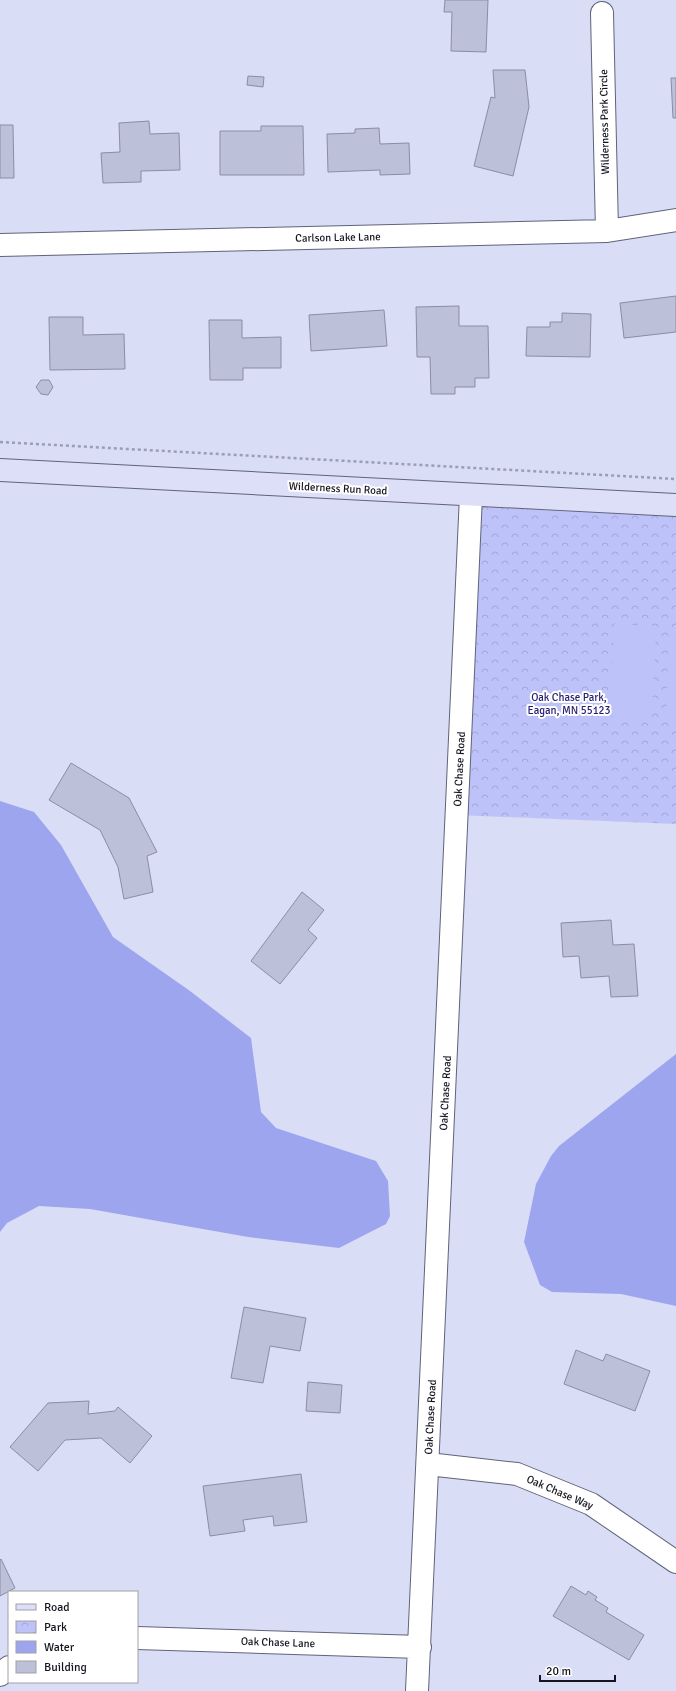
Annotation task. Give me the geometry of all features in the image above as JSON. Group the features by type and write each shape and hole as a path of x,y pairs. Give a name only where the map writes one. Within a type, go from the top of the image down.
{"street":[{"name":"Wilderness Park Circle","path":"602,13 607,230"},
{"name":"Carlson Lake Lane","path":"0,245 607,230 676,220"},
{"name":"Wilderness Run Road","path":"0,470 676,505"},
{"name":"Oak Chase Road","path":"417,1691 472,495"},
{"name":"Oak Chase Way","path":"428,1464 517,1474 591,1504 676,1562"},
{"name":"Oak Chase Lane","path":"138,1638 420,1647"},
{"path":"0,1675 8,1669"}],"path":[{"path":"0,442 676,479"}],"green space":[{"name":"Oak Chase Park, Eagan, MN 55123","path":"471,495 676,505 676,824 457,815"},
{"path":"614,624 656,626 652,719 610,716"},
{"path":"669,627 676,627 676,718 666,718"}],"water":[{"path":"0,801 34,812 61,845 113,937 190,991 251,1038 261,1112 276,1128 376,1161 388,1181 390,1216 386,1224 339,1248 248,1237 90,1209 39,1206 7,1223 0,1232"},
{"path":"676,1054 676,1306 621,1294 552,1292 540,1285 524,1242 536,1184 551,1156 559,1146"}],"building":[{"path":"445,0 488,0 486,52 451,51 452,12 444,12"},
{"path":"493,70 525,70 529,107 513,176 474,166 491,97 495,98"},
{"path":"248,76 264,77 263,87 247,85"},
{"path":"671,78 676,78 676,118 673,118"},
{"path":"149,121 150,134 179,133 180,170 141,171 141,182 103,183 101,153 120,152 119,123"},
{"path":"0,125 13,125 14,178 0,178"},
{"path":"261,126 303,126 304,175 220,175 220,131 261,131"},
{"path":"379,128 380,144 409,143 410,174 380,175 380,170 328,172 327,134 355,133 355,129"},
{"path":"676,296 676,332 624,338 620,303"},
{"path":"459,306 459,326 488,326 489,378 475,378 475,387 455,387 455,394 431,394 430,357 417,357 416,307"},
{"path":"384,310 387,346 311,351 309,315"},
{"path":"562,313 591,314 590,357 526,356 527,327 550,327 550,322 562,322"},
{"path":"49,317 83,317 83,335 124,334 125,369 50,370"},
{"path":"209,320 242,320 242,338 281,337 281,368 243,368 243,380 210,380"},
{"path":"41,380 49,380 53,387 48,395 41,394 36,387"},
{"path":"71,763 129,798 157,852 147,856 153,892 124,899 118,867 100,830 49,800"},
{"path":"302,892 324,910 308,930 317,938 280,984 251,961"},
{"path":"611,920 613,945 634,944 638,996 611,997 609,976 581,978 579,956 563,957 561,923"},
{"path":"244,1307 306,1318 300,1351 270,1346 263,1383 231,1378"},
{"path":"576,1350 603,1361 606,1354 650,1371 635,1411 564,1384"},
{"path":"308,1382 342,1385 340,1413 306,1411"},
{"path":"89,1401 88,1414 115,1411 118,1407 152,1436 130,1463 101,1438 65,1440 38,1471 10,1447 48,1403"},
{"path":"301,1474 307,1522 274,1526 273,1516 243,1520 245,1531 210,1536 203,1486"},
{"path":"1,1559 15,1588 0,1596"},
{"path":"571,1586 586,1595 588,1591 597,1597 595,1600 608,1608 606,1612 644,1635 629,1660 553,1616"}]}
